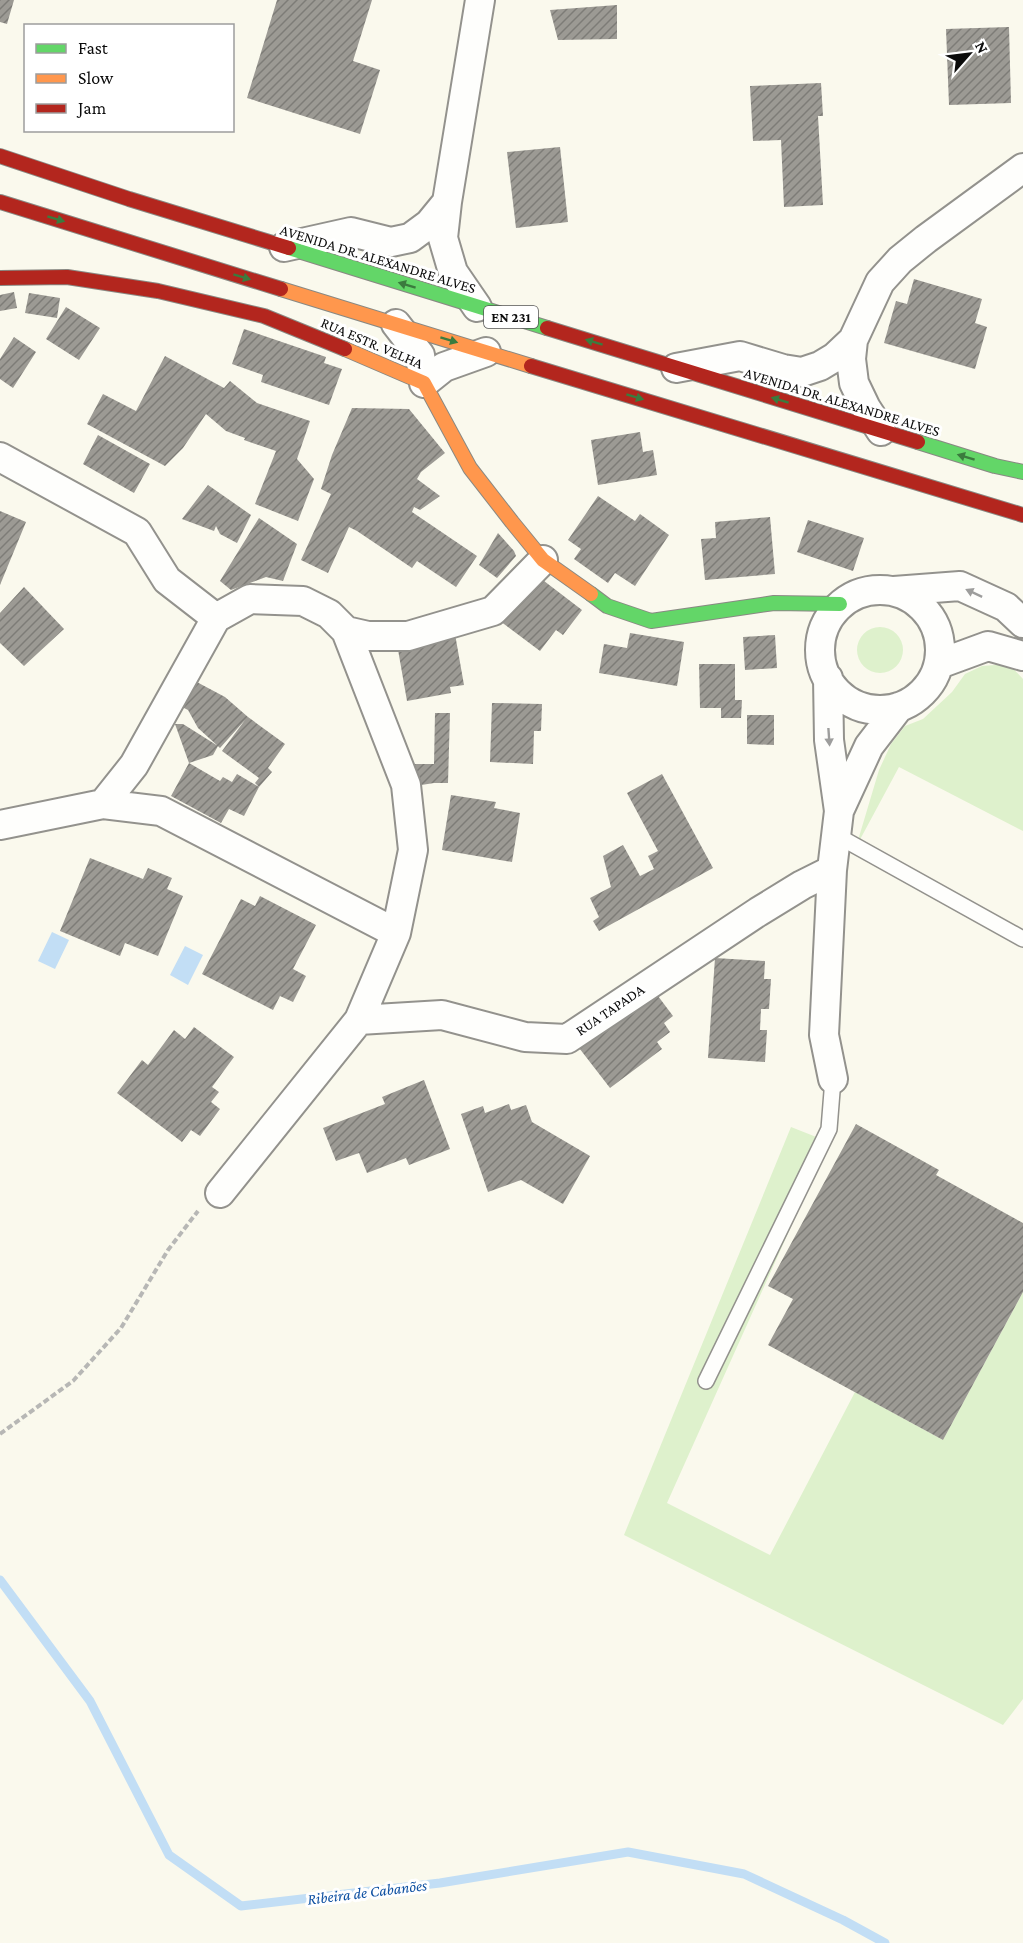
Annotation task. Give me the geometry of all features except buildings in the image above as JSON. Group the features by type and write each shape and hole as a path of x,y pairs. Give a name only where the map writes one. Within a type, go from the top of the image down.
{"main road":[{"name":"AVENIDA DR. ALEXANDRE ALVES","path":"0,156 129,199 477,307 996,466 1023,472"},
{"name":"EN 231","path":"0,202 1023,514"},
{"name":"RUA ESTR. VELHA","path":"0,278 67,277 158,291 264,316 424,383 470,468 543,560 607,606 651,621 774,603 840,604"}],"street":[{"path":"477,307 453,272 443,238 480,0"},
{"path":"881,431 854,383 851,359 853,340 880,282 900,260 954,217 1023,168"},
{"path":"284,247 351,232 391,242 410,238 429,224 447,202"},
{"path":"396,324 420,355 424,383"},
{"path":"676,368 740,356 783,369 802,372 820,366 835,357 853,340"},
{"path":"424,383 444,367 486,352"},
{"path":"0,457 137,532 167,580 216,618"},
{"path":"346,631 368,636 408,636 493,611 543,560"},
{"path":"894,591 911,598 926,610 936,626 940,645 939,664 932,681 918,697 900,707 879,710 859,706 840,695 828,678 821,659 821,638 828,618 840,604 857,594 875,590 894,591 960,586 1006,607 1023,623"},
{"path":"103,804 134,765 216,618 250,599 303,601 329,614 346,631 406,785 413,850 396,933 359,1020 220,1193"},
{"path":"939,664 988,646 1023,656"},
{"path":"828,678 829,740 838,823 832,870 824,1035 833,1079"},
{"path":"838,823 869,746 900,707"},
{"path":"0,825 103,804 161,811 396,933"},
{"name":"RUA TAPADA","path":"359,1020 442,1015 525,1037 567,1039 759,912 802,885 832,870"}],"lane":[{"path":"838,823 1023,939"},
{"path":"706,1381 829,1129 833,1079"}],"path":[{"path":"0,1434 73,1381 121,1328 168,1250 203,1204 220,1193"}],"green space":[{"path":"880,627 896,634 903,650 896,666 880,673 864,666 857,650 864,634"},
{"path":"1009,664 1023,679 1023,831 899,767 856,847 879,770 891,744 905,726 923,719 952,692 965,674 982,666"},
{"path":"791,1127 829,1142 667,1503 770,1555 855,1392 943,1440 1023,1292 1023,1699 1003,1725 624,1535"}],"water":[{"path":"52,932 69,940 55,969 38,961"},
{"path":"185,946 203,955 188,985 170,975"}],"waterway":[{"name":"Ribeira de Cabanões","path":"0,1580 90,1701 169,1855 241,1906 440,1883 628,1852 744,1874 843,1920 885,1943"}],"traffic: fast":[{"path":"289,248 547,328"},
{"path":"918,442 995,466 1023,472"},
{"path":"591,594 607,606 651,621 774,603 840,604"}],"traffic: slow":[{"path":"281,289 531,366"},
{"path":"345,349 424,383 470,468 512,522 543,560 591,594"}],"traffic: jam":[{"path":"0,156 129,199 289,248"},
{"path":"0,202 281,289"},
{"path":"0,278 67,277 158,291 264,316 345,349"},
{"path":"547,328 918,442"},
{"path":"531,366 1023,515"}]}
